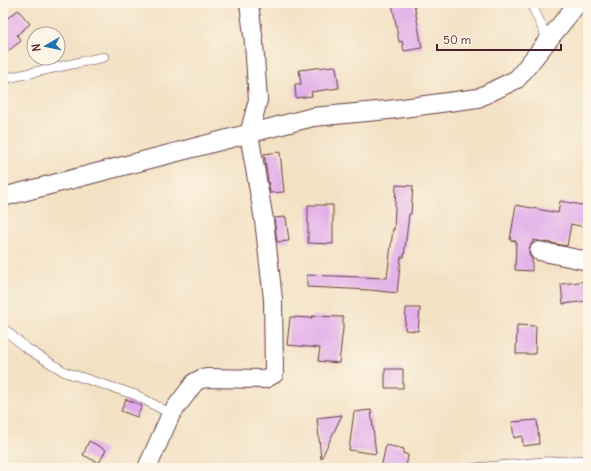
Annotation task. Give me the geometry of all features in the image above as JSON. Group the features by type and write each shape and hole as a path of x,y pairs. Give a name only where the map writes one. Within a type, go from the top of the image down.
{"street":[{"path":"147,468 171,414 195,382 208,378 265,379 274,374 273,299 264,220 249,134 258,100 254,43 249,3"},
{"path":"3,197 313,117 388,110 478,98 517,79 578,3"},
{"path":"538,251 588,260"}],"lane":[{"path":"531,3 548,40"},
{"path":"3,79 104,57"},
{"path":"3,328 26,348 65,372 136,395 171,414"},
{"path":"474,468 588,460"}],"building":[{"path":"392,3 414,3 422,48 404,51 402,41 399,42"},
{"path":"18,10 30,24 17,35 21,41 3,55 3,17 5,20"},
{"path":"336,67 339,88 311,92 312,96 296,98 295,84 301,84 299,70"},
{"path":"280,152 284,192 270,193 264,154"},
{"path":"396,185 413,186 411,214 409,214 404,257 401,257 397,293 307,287 307,275 387,278 393,229 394,230"},
{"path":"560,201 588,206 588,228 571,224 567,246 533,240 533,243 529,249 529,255 532,259 532,271 515,270 516,241 510,240 516,205 558,213"},
{"path":"308,205 333,205 333,244 308,243"},
{"path":"286,217 289,241 277,242 274,218"},
{"path":"588,281 588,301 563,304 561,284"},
{"path":"406,308 420,308 418,331 405,330"},
{"path":"312,316 343,317 339,363 318,361 320,348 287,345 290,317 312,318"},
{"path":"517,325 536,326 535,354 516,354"},
{"path":"385,369 403,369 403,388 385,388"},
{"path":"126,399 142,406 137,417 121,411"},
{"path":"371,410 376,454 349,450 354,412"},
{"path":"342,415 321,459 317,418"},
{"path":"537,420 539,444 523,446 522,436 514,438 512,422"},
{"path":"89,441 106,450 99,463 83,455"},
{"path":"386,445 404,449 403,453 408,455 406,468 381,468"}]}
